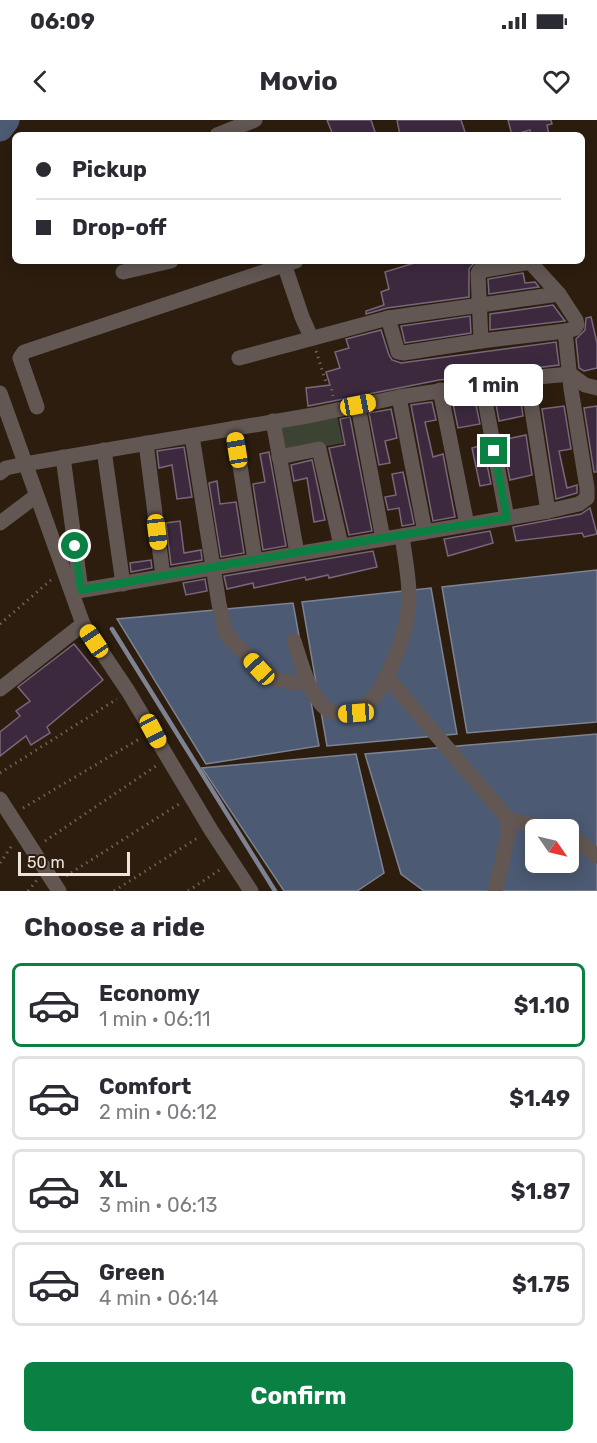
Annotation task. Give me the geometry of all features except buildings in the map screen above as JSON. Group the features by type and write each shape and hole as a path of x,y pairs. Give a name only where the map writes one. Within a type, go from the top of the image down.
{"street":[{"path":"233,132 255,120"},
{"path":"123,272 158,264"},
{"path":"37,407 20,358 24,352 282,264"},
{"path":"289,264 302,317 311,337"},
{"path":"481,341 477,276 479,271 519,264"},
{"path":"388,318 398,352 403,353 574,329 577,325 576,320 559,294 532,264"},
{"path":"239,358 388,318 559,294"},
{"path":"76,591 579,504 588,498 565,331"},
{"path":"0,473 6,468 63,457 482,384 570,374 585,385 597,388"},
{"path":"527,378 548,511"},
{"path":"482,384 507,518"},
{"path":"440,390 467,525"},
{"path":"0,393 4,420 26,464 63,570 76,591"},
{"path":"399,397 425,532"},
{"path":"358,405 383,539"},
{"path":"273,421 297,553"},
{"path":"234,428 255,560"},
{"path":"192,436 219,604 226,634 259,669 276,679 292,683 308,682"},
{"path":"146,443 163,576"},
{"path":"279,457 319,449 340,545"},
{"path":"104,450 123,584"},
{"path":"63,457 76,591 83,624 153,731 211,830 251,891"},
{"path":"0,523 36,496"},
{"path":"294,641 308,682 322,706 337,714 356,713 365,707 394,663 406,622 410,599 402,536"},
{"path":"0,689 83,624"},
{"path":"386,676 508,819 525,823"},
{"path":"0,799 56,887"},
{"path":"495,891 508,836 508,819"},
{"path":"579,842 597,856"}],"path":[{"path":"311,337 326,382 331,386 336,410"},
{"path":"0,624 63,570"},
{"path":"0,773 128,692"},
{"path":"10,816 153,731"},
{"path":"32,850 168,759"},
{"path":"56,887 191,797"},
{"path":"114,891 211,830"},
{"path":"0,863 21,833"},
{"path":"188,891 232,861"}],"green space":[{"path":"336,412 343,443 284,454 276,422"}],"water":[{"path":"597,570 597,722 467,733 442,587"},
{"path":"431,588 457,734 327,746 302,602"},
{"path":"293,603 319,746 206,764 117,619"},
{"path":"597,734 597,891 424,891 401,874 365,754"},
{"path":"356,754 384,873 357,891 284,891 202,768"}],"waterway":[{"path":"0,128 6,120"},
{"path":"112,629 275,891"}],"route":[{"path":"75,546 81,590 507,518 494,451"}]}
